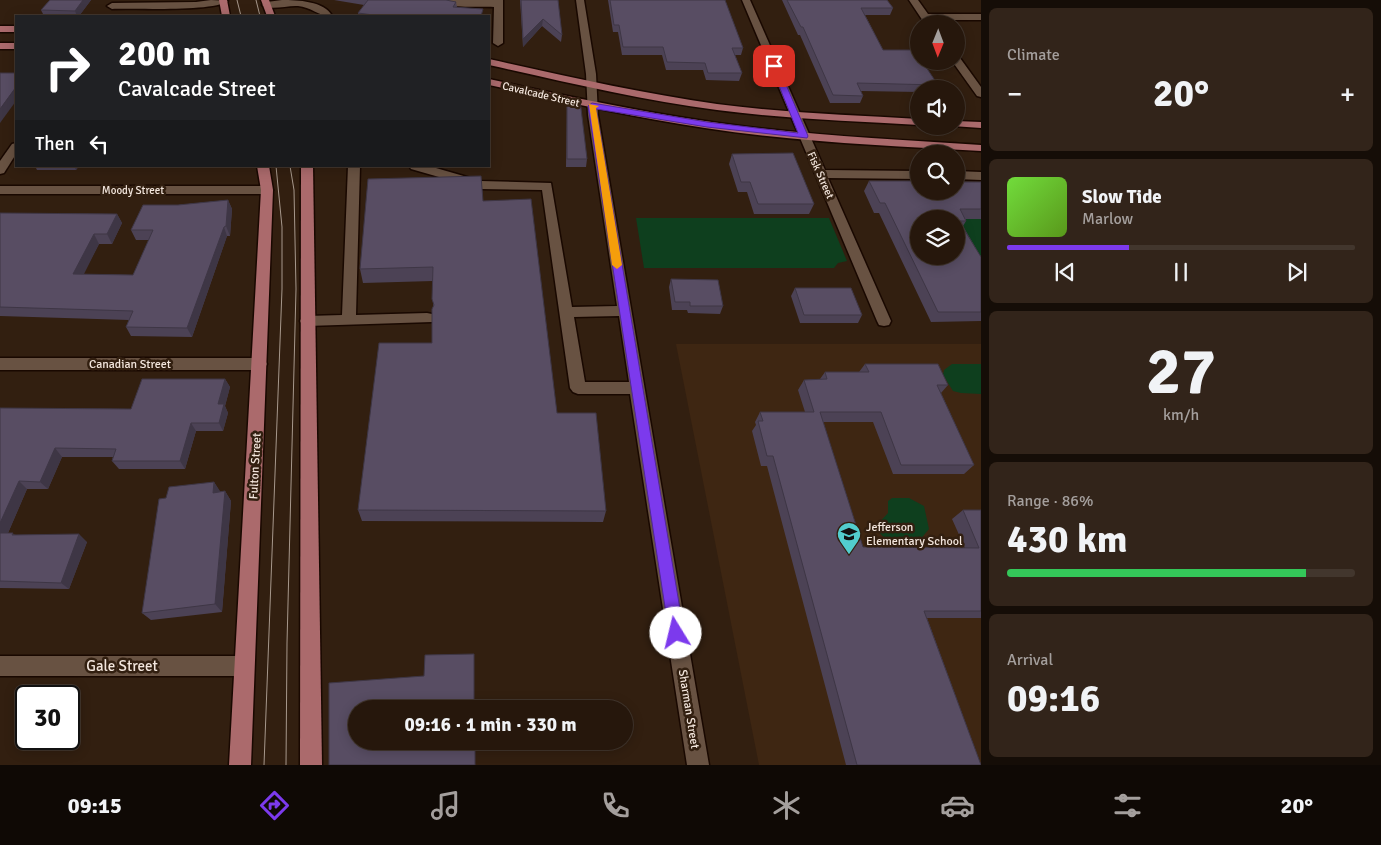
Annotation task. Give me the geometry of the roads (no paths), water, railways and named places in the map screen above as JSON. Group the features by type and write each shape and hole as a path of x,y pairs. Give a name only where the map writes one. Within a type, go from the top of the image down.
{"main road":[{"path":"223,1 226,15"},
{"path":"266,2 271,15"},
{"path":"0,29 15,29"},
{"path":"0,46 15,46"},
{"name":"Cavalcade Street","path":"490,62 591,84 716,106 795,114 910,121"},
{"name":"Cavalcade Street","path":"490,82 592,106 707,125 804,136 981,148"},
{"path":"965,124 981,125"},
{"name":"Fulton Street","path":"240,765 267,190 263,167"},
{"path":"307,167 311,765"}],"street":[{"path":"434,0 455,3 499,2 498,44"},
{"name":"Sharman Street","path":"580,0 592,106 698,765"},
{"name":"Fisk Street","path":"746,0 884,322"},
{"path":"913,0 924,15"},
{"path":"105,15 114,3 196,5 223,1"},
{"path":"266,2 297,2 316,7 327,15"},
{"path":"965,17 981,17"},
{"path":"969,17 981,26"},
{"path":"965,67 981,93"},
{"path":"0,170 15,148"},
{"path":"350,320 354,167"},
{"path":"418,167 481,186 547,186 578,388 637,388"},
{"path":"820,174 910,175"},
{"path":"965,175 981,176"},
{"name":"Moody Street","path":"0,190 267,190"},
{"path":"566,312 625,311"},
{"path":"308,321 427,318"},
{"name":"Canadian Street","path":"0,364 260,364"},
{"name":"Gale Street","path":"0,666 244,666"}],"tram line":[{"path":"237,0 241,15"},
{"path":"256,0 260,15"},
{"path":"264,765 282,289 282,227 276,167"},
{"path":"286,765 287,643 296,289 294,190 290,167"}],"place":[{"name":"Jefferson Elementary School","path":"849,555"}]}
